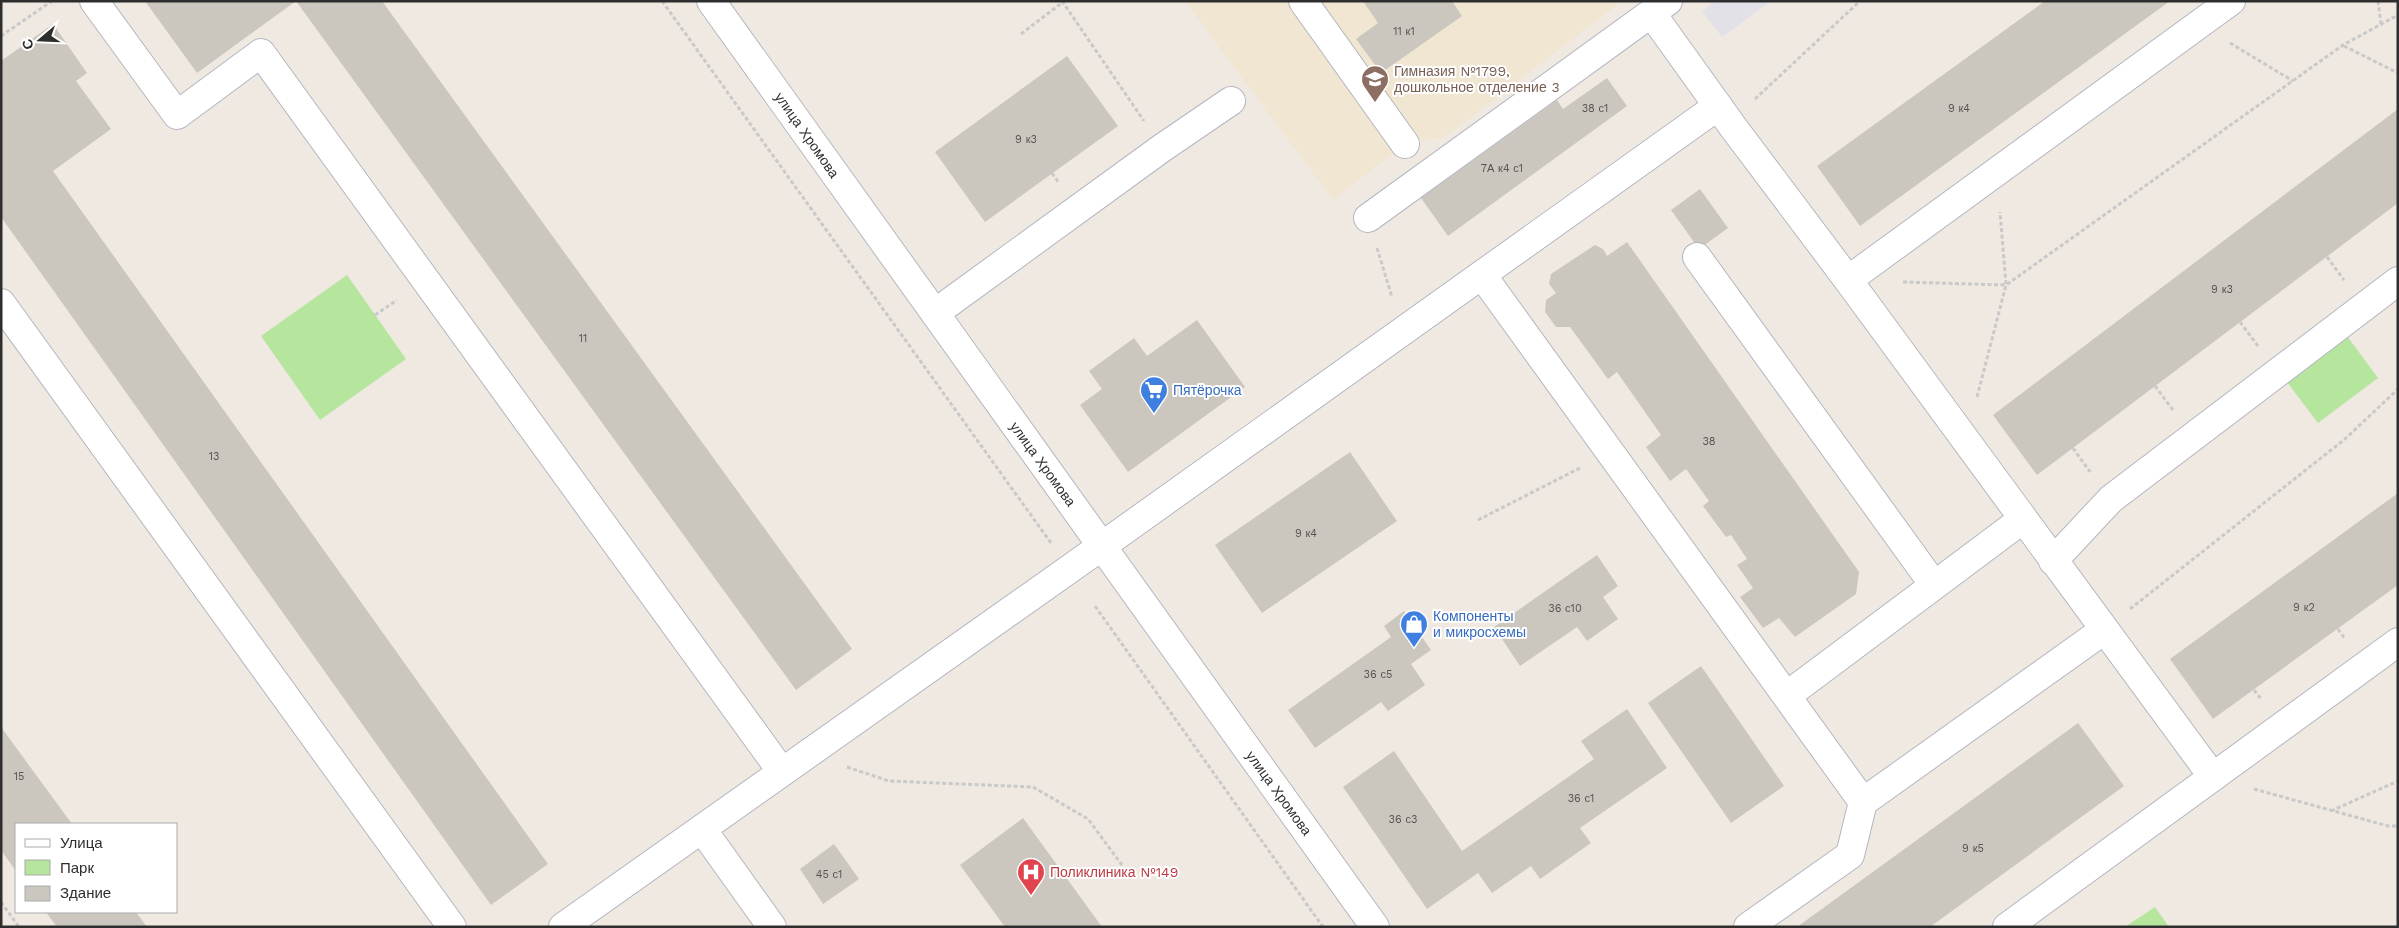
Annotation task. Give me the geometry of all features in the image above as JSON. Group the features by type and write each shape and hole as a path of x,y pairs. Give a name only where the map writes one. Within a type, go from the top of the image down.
{"street":[{"path":"94,1 182,122 261,53 782,772"},
{"name":"улица Хромова","path":"711,1 1375,927"},
{"path":"1303,1 1405,144"},
{"path":"1848,280 2231,1"},
{"path":"1368,218 1426,174 1660,8 1725,117 1848,280 1965,442 2213,776"},
{"path":"935,313 1162,148 1231,101"},
{"path":"563,927 1482,275 1725,117"},
{"path":"1697,257 1934,586"},
{"path":"1482,275 1864,802"},
{"path":"2053,561 2111,499 2398,281"},
{"path":"1,303 452,927"},
{"path":"1797,688 2023,519"},
{"path":"1748,927 1850,855 1864,802 2104,630"},
{"path":"2007,927 2398,642"},
{"path":"702,829 772,927"}],"path":[{"path":"1,36 52,1"},
{"path":"662,1 1051,543"},
{"path":"1725,117 1760,93 1799,60 1860,1"},
{"path":"2378,1 2381,24"},
{"path":"1022,34 1063,2 1162,148"},
{"path":"1848,280 2006,285 2343,45 2398,15"},
{"path":"2199,24 2293,81"},
{"path":"2343,45 2398,73"},
{"path":"1965,442 2006,285 1996,172"},
{"path":"1368,218 1403,331"},
{"path":"2104,630 2338,445 2398,389"},
{"path":"1478,520 1611,453"},
{"path":"1096,606 1323,927"},
{"path":"811,752 856,772 889,781 1033,787 1088,819 1122,865"},
{"path":"2213,776 2330,812 2388,826 2398,826"},
{"path":"2330,812 2398,781"},
{"path":"1,902 19,927"}],"shaded area":[{"name":"Гимназия №1799, дошкольное отделение 3","path":"1185,1 1622,1 1445,137 1405,144 1333,200"},
{"path":"1715,1 1771,1 1722,37 1702,11"}],"green space":[{"path":"347,275 406,359 320,420 261,336"},
{"path":"2347,336 2378,378 2318,423 2287,382"},
{"path":"2155,907 2169,927 2125,927"}],"building":[{"path":"145,1 296,1 197,73"},
{"path":"296,1 382,1 852,649 796,690"},
{"path":"1363,1 1452,1 1462,16 1381,73 1356,39 1378,23"},
{"path":"2045,1 2170,1 1860,226 1817,166"},
{"path":"53,24 87,73 76,81 111,129 53,171 548,864 491,905 1,217 1,61"},
{"path":"1067,56 1118,126 985,222 935,152"},
{"path":"1607,78 1627,106 1448,236 1421,198 1557,100 1563,109"},
{"path":"2398,109 2398,203 2037,475 1993,415"},
{"path":"1700,189 1728,228 1699,249 1671,210"},
{"path":"1627,242 1859,572 1856,594 1795,637 1779,618 1763,628 1740,597 1753,588 1737,565 1747,559 1731,535 1726,537 1703,506 1709,501 1686,469 1670,481 1646,447 1661,435 1617,372 1608,379 1570,327 1556,327 1545,312 1546,300 1556,293 1549,284 1551,274 1595,245 1603,249 1607,256"},
{"path":"1197,320 1245,387 1128,472 1080,405 1102,389 1089,371 1134,338 1147,356"},
{"path":"1350,452 1397,521 1262,613 1215,545"},
{"path":"2398,493 2398,585 2213,719 2170,659"},
{"path":"1597,555 1618,586 1603,597 1618,619 1587,641 1577,627 1520,666 1494,627"},
{"path":"1404,611 1431,650 1411,664 1425,685 1388,711 1381,702 1315,748 1288,710 1391,637 1384,626"},
{"path":"1701,666 1784,786 1731,823 1648,703"},
{"path":"1627,709 1667,768 1580,828 1591,843 1540,879 1531,866 1492,893 1478,873 1427,909 1343,787 1394,751 1462,851 1594,759 1581,741"},
{"path":"2078,723 2124,786 1930,927 1797,927"},
{"path":"1,727 71,823 15,823 15,870 1,850"},
{"name":"Поликлиника №149","path":"1023,818 1102,927 1005,927 960,865"},
{"path":"834,844 859,879 823,904 800,869"},
{"path":"47,913 137,913 147,927 57,927"}],"place":[{"name":"Гимназия №1799, дошкольное отделение 3","path":"1375,103"},
{"name":"Пятёрочка","path":"1154,414"},
{"name":"Компоненты и микросхемы","path":"1414,648"},
{"name":"Поликлиника №149","path":"1031,896"}]}
